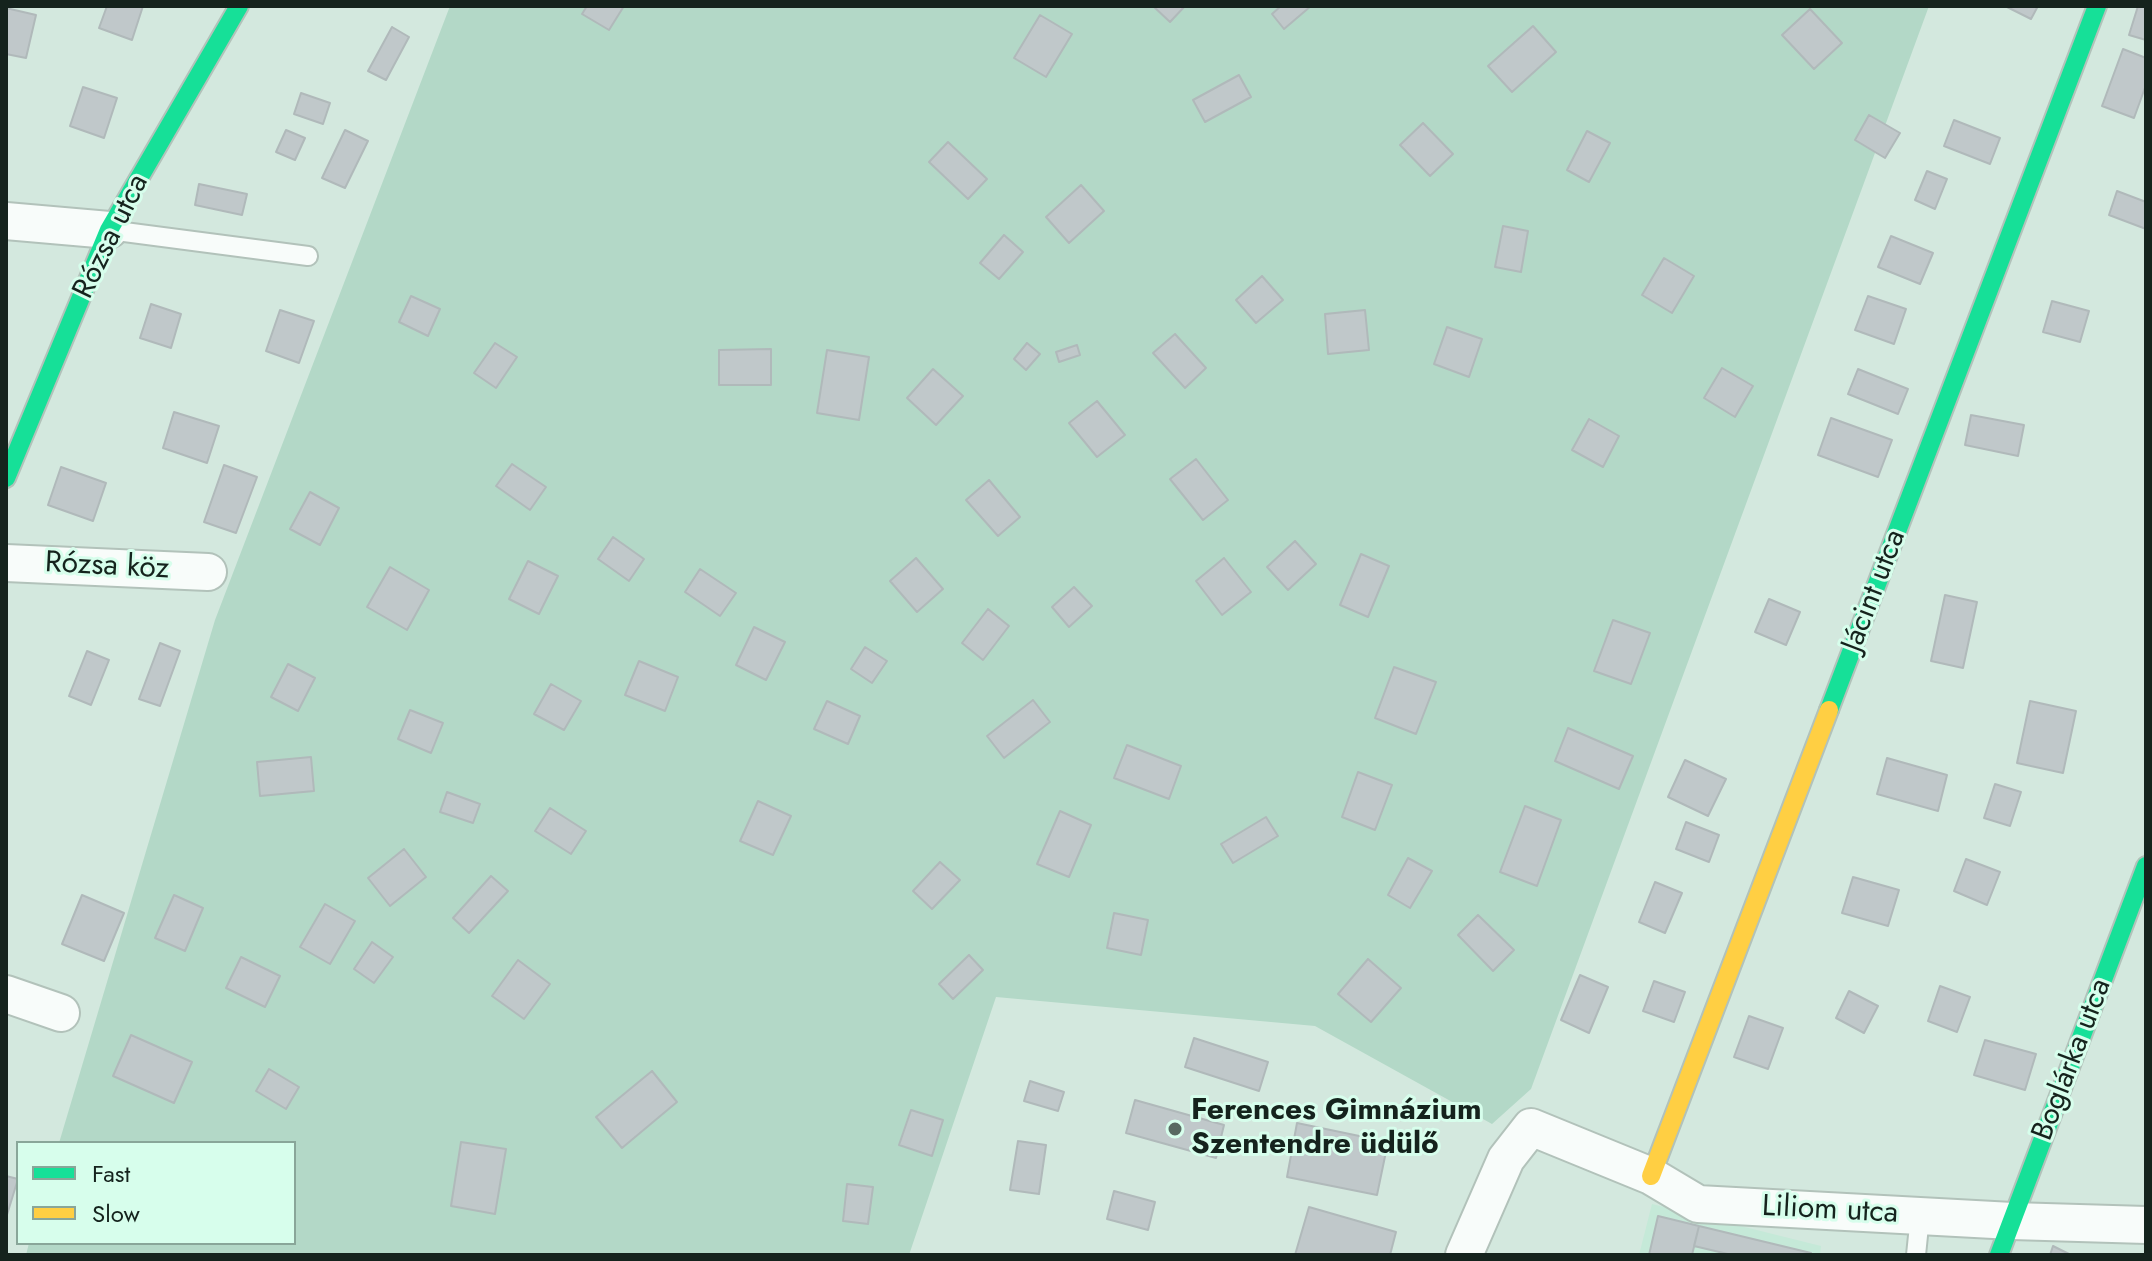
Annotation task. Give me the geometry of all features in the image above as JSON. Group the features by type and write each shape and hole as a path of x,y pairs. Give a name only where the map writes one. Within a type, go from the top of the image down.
{"street":[{"name":"Rózsa utca","path":"6,478 109,230 239,6"},
{"name":"Jácint utca","path":"1651,1176 2097,6"},
{"path":"6,221 109,230"},
{"name":"Rózsa köz","path":"6,563 208,572"},
{"name":"Boglárka utca","path":"1999,1255 2146,866"},
{"path":"6,994 61,1013"},
{"name":"Liliom utca","path":"1464,1255 1506,1159 1531,1127 1651,1176 1698,1204 2146,1225"}],"lane":[{"path":"109,230 308,256"},
{"path":"1916,1255 1920,1216"}],"shaded area":[{"path":"450,6 1929,6 1531,1089 1492,1124 1315,1026 996,997 909,1255 26,1255 28,1245 296,1245 296,1141 60,1141 215,620"},
{"path":"1652,1204 1821,1246 1820,1255 1639,1255"}],"building":[{"path":"107,6 143,6 132,40 99,28"},
{"path":"587,6 624,6 609,30 582,14"},
{"path":"1153,6 1185,6 1170,22"},
{"path":"1281,6 1311,6 1284,29 1272,14"},
{"path":"2005,6 2038,6 2031,19"},
{"path":"2138,6 2146,6 2146,40 2129,35"},
{"path":"6,8 36,15 26,58 6,54"},
{"path":"1810,9 1842,43 1814,69 1782,35"},
{"path":"1040,15 1072,34 1046,77 1014,58"},
{"path":"1533,26 1556,52 1512,92 1488,66"},
{"path":"392,27 409,37 386,80 368,71"},
{"path":"2123,49 2146,58 2146,85 2134,118 2102,106"},
{"path":"1239,75 1251,97 1205,122 1193,100"},
{"path":"83,87 117,98 104,138 70,126"},
{"path":"301,93 330,103 323,124 294,114"},
{"path":"1869,115 1900,133 1885,158 1855,140"},
{"path":"1954,120 2000,138 1990,164 1944,146"},
{"path":"1423,123 1453,154 1430,176 1400,145"},
{"path":"286,130 305,138 295,160 276,152"},
{"path":"345,130 368,141 345,188 322,178"},
{"path":"1587,131 1610,143 1589,182 1567,170"},
{"path":"948,142 987,179 968,199 929,162"},
{"path":"1927,171 1947,179 1935,209 1915,200"},
{"path":"199,184 247,194 242,215 195,205"},
{"path":"1081,185 1104,211 1069,243 1046,217"},
{"path":"2117,191 2146,202 2146,229 2109,215"},
{"path":"1503,226 1528,231 1521,272 1495,267"},
{"path":"1004,235 1023,252 999,279 980,263"},
{"path":"1891,236 1933,253 1920,284 1878,267"},
{"path":"1664,258 1694,276 1672,313 1642,295"},
{"path":"1262,276 1283,300 1256,323 1236,300"},
{"path":"411,296 440,309 428,336 399,322"},
{"path":"1868,296 1906,309 1894,344 1855,330"},
{"path":"2052,301 2089,311 2080,342 2043,332"},
{"path":"151,304 181,314 171,348 140,338"},
{"path":"280,310 314,321 299,363 266,351"},
{"path":"1365,310 1369,350 1328,354 1325,314"},
{"path":"1447,327 1482,339 1469,377 1434,364"},
{"path":"1175,334 1206,368 1185,388 1153,353"},
{"path":"495,343 517,357 496,388 474,373"},
{"path":"1027,343 1040,354 1026,370 1014,359"},
{"path":"1077,345 1080,355 1059,362 1056,352"},
{"path":"771,349 771,385 719,385 719,350"},
{"path":"827,350 869,357 859,420 817,413"},
{"path":"1722,368 1753,386 1735,417 1704,398"},
{"path":"933,369 963,396 936,425 907,398"},
{"path":"1858,369 1908,389 1898,414 1848,394"},
{"path":"1097,401 1125,435 1097,457 1069,423"},
{"path":"174,412 219,426 207,463 163,448"},
{"path":"1971,415 2024,425 2018,456 1965,445"},
{"path":"1831,418 1892,440 1878,477 1818,455"},
{"path":"1589,419 1619,436 1603,467 1572,450"},
{"path":"1196,459 1228,500 1203,520 1170,479"},
{"path":"512,464 546,487 530,510 496,486"},
{"path":"224,465 257,477 236,533 204,522"},
{"path":"61,467 106,483 93,521 48,505"},
{"path":"989,480 1020,517 998,536 966,500"},
{"path":"310,492 339,508 320,545 290,529"},
{"path":"613,537 644,559 629,581 598,559"},
{"path":"1295,541 1316,564 1288,590 1267,567"},
{"path":"1361,554 1389,566 1368,617 1340,605"},
{"path":"916,558 943,589 917,612 890,581"},
{"path":"1224,558 1251,592 1222,615 1196,581"},
{"path":"528,561 558,576 539,614 509,599"},
{"path":"390,567 429,590 407,630 367,607"},
{"path":"700,569 736,593 720,616 685,592"},
{"path":"1074,587 1092,606 1069,627 1052,607"},
{"path":"1945,595 1977,602 1963,668 1931,661"},
{"path":"1769,599 1800,612 1786,645 1755,632"},
{"path":"988,609 1009,626 983,660 962,643"},
{"path":"1613,620 1650,633 1631,684 1594,671"},
{"path":"754,627 785,642 766,680 736,665"},
{"path":"160,643 180,651 160,706 139,699"},
{"path":"865,647 887,661 872,683 851,669"},
{"path":"87,651 109,660 91,705 69,696"},
{"path":"639,661 678,677 665,711 625,695"},
{"path":"288,664 315,678 298,711 271,697"},
{"path":"1394,667 1436,682 1416,734 1375,718"},
{"path":"551,684 581,701 564,730 534,714"},
{"path":"1033,700 1050,722 1004,758 987,736"},
{"path":"827,701 860,716 848,744 814,729"},
{"path":"2030,701 2076,711 2063,773 2017,763"},
{"path":"410,710 443,723 431,753 398,739"},
{"path":"1568,728 1633,756 1619,789 1555,761"},
{"path":"1127,745 1181,766 1169,799 1114,778"},
{"path":"311,757 314,791 260,796 257,762"},
{"path":"1887,758 1947,775 1938,811 1877,794"},
{"path":"1685,760 1726,779 1708,816 1668,797"},
{"path":"1358,772 1392,785 1375,830 1342,817"},
{"path":"1995,784 2021,792 2010,826 1984,818"},
{"path":"447,792 480,804 473,823 440,812"},
{"path":"758,801 791,816 773,855 740,841"},
{"path":"1525,806 1561,820 1537,886 1500,872"},
{"path":"550,808 586,831 571,854 535,831"},
{"path":"1060,811 1091,825 1069,877 1037,864"},
{"path":"1266,817 1278,836 1233,863 1221,844"},
{"path":"1686,822 1719,835 1709,862 1676,849"},
{"path":"404,849 426,877 390,906 368,878"},
{"path":"1408,858 1432,871 1410,908 1388,895"},
{"path":"1966,859 2000,872 1987,905 1954,891"},
{"path":"940,862 960,880 932,909 913,891"},
{"path":"491,876 508,891 469,933 453,918"},
{"path":"1853,877 1899,890 1888,926 1842,913"},
{"path":"1655,882 1682,893 1665,933 1639,922"},
{"path":"82,895 124,913 104,961 62,944"},
{"path":"174,895 203,908 185,951 155,938"},
{"path":"325,904 355,921 330,964 300,947"},
{"path":"1114,913 1148,920 1141,955 1107,948"},
{"path":"1478,915 1514,950 1493,971 1458,935"},
{"path":"372,942 393,957 374,983 354,969"},
{"path":"969,955 983,970 953,999 939,984"},
{"path":"241,957 280,976 265,1007 226,988"},
{"path":"1368,959 1401,988 1371,1022 1338,994"},
{"path":"518,960 550,984 524,1019 492,996"},
{"path":"1580,975 1608,987 1589,1033 1561,1020"},
{"path":"1654,981 1685,992 1674,1022 1643,1011"},
{"path":"1940,986 1970,997 1957,1032 1928,1021"},
{"path":"1849,991 1878,1006 1864,1033 1836,1018"},
{"path":"1749,1016 1783,1028 1768,1069 1734,1057"},
{"path":"131,1035 192,1062 174,1103 113,1076"},
{"path":"1194,1038 1268,1062 1259,1091 1185,1067"},
{"path":"1985,1040 2036,1054 2025,1090 1974,1075"},
{"path":"269,1069 299,1087 286,1109 256,1091"},
{"path":"652,1071 677,1102 622,1148 596,1117"},
{"path":"1030,1081 1064,1092 1058,1111 1024,1101"},
{"name":"Ferences Gimnázium Szentendre üdülő","path":"1135,1100 1224,1125 1216,1158 1126,1133"},
{"path":"911,1110 943,1120 932,1156 899,1145"},
{"path":"1297,1123 1388,1142 1377,1195 1287,1177"},
{"path":"1018,1141 1046,1145 1039,1194 1010,1190"},
{"path":"461,1142 506,1149 495,1214 451,1206"},
{"path":"6,1176 16,1178 16,1186 6,1218"},
{"path":"847,1184 873,1187 868,1224 843,1221"},
{"path":"1114,1191 1155,1202 1148,1230 1107,1219"},
{"path":"1309,1207 1396,1232 1390,1255 1295,1255"},
{"path":"1658,1216 1699,1226 1692,1255 1649,1255"},
{"path":"1699,1226 1811,1255 1732,1255 1694,1246"},
{"path":"2053,1246 2071,1255 2050,1255"}],"traffic: fast":[{"path":"6,478 109,230 239,6"},
{"path":"1829,710 2097,6"},
{"path":"1999,1255 2146,866"}],"traffic: slow":[{"path":"1651,1176 1829,710"}],"place":[{"name":"Ferences Gimnázium Szentendre üdülő","path":"1175,1129"}]}
